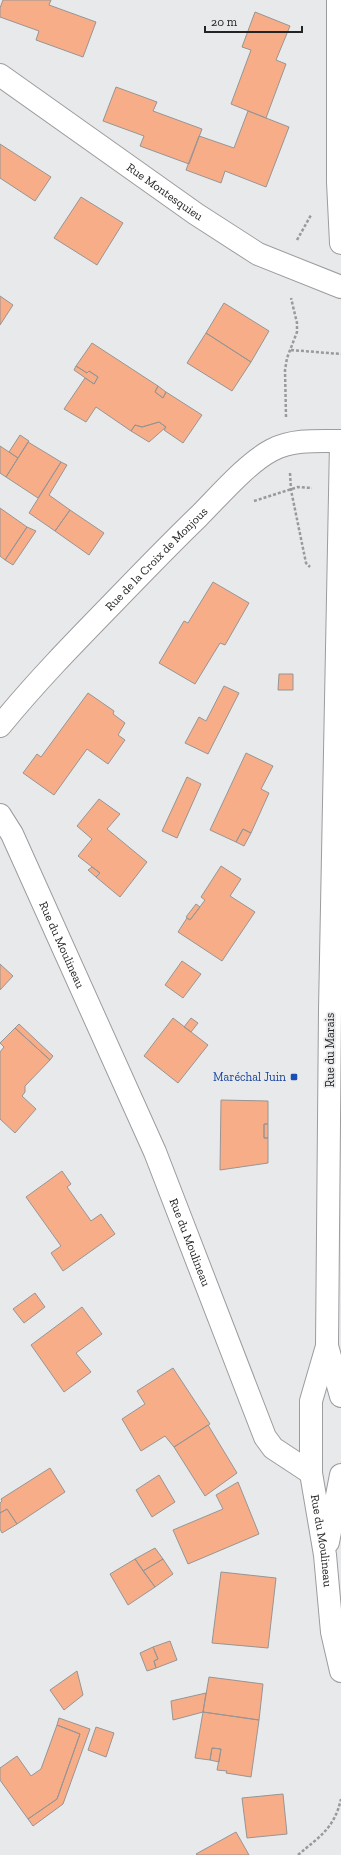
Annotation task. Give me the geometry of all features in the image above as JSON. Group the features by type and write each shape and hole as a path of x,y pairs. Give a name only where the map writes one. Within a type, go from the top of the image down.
{"main road":[{"path":"338,0 338,182 341,242"},
{"name":"Rue Montesquieu","path":"0,75 196,214 258,254 341,287"},
{"name":"Rue de la Croix de Monjous","path":"0,726 32,688 84,633 204,511 255,462 273,450 287,445 305,441 341,442"},
{"name":"Rue du Marais","path":"311,1473 311,1401 327,1346 341,442"},
{"name":"Rue du Moulineau","path":"0,815 12,834 155,1152 265,1437 273,1448 311,1473 325,1555 332,1632 341,1671"},
{"name":"Rue du Marais","path":"327,1346 341,1396"},
{"path":"325,1555 341,1475"}],"path":[{"path":"338,182 309,217 293,249 288,266 286,284 297,323 297,332 290,350 285,370 287,445 292,490 306,563 338,599"},
{"path":"290,350 341,354"},
{"path":"250,502 298,487 340,489"},
{"path":"298,1855 326,1831 336,1819 341,1799"},
{"path":"336,1819 341,1820"}],"building":[{"path":"3,0 51,0 49,5 96,22 83,57 36,40 39,31 0,17 0,8"},
{"path":"255,12 290,26 276,60 286,64 266,118 231,104 251,50 242,47"},
{"path":"116,87 157,102 153,111 202,129 189,164 140,146 144,136 103,121"},
{"path":"248,111 289,127 266,187 225,171 221,183 186,170 199,136 234,148"},
{"path":"0,144 51,177 35,201 0,178"},
{"path":"81,197 123,223 97,265 54,238"},
{"path":"0,296 13,305 0,325"},
{"path":"224,303 269,331 251,362 206,333"},
{"path":"206,333 251,362 232,391 187,363"},
{"path":"92,343 158,386 155,392 163,398 166,392 202,415 183,443 164,430 166,427 159,422 142,427 135,425 131,431 96,407 86,422 64,409 85,378 94,384 98,377 89,371 87,373 76,366"},
{"path":"76,366 87,373 89,371 98,377 94,384 74,370"},
{"path":"158,386 166,392 163,398 155,392"},
{"path":"159,422 166,427 149,442 131,431 135,425 142,427"},
{"path":"20,435 29,441 18,458 9,452"},
{"path":"28,442 61,462 38,498 6,477"},
{"path":"0,446 18,458 6,477 0,473"},
{"path":"61,462 67,465 49,495 70,510 55,531 29,513"},
{"path":"0,508 27,527 5,560 0,556"},
{"path":"70,510 104,533 89,555 55,531"},
{"path":"27,527 36,531 13,565 5,560"},
{"path":"213,582 249,603 225,645 220,643 195,684 159,663 184,621 188,623"},
{"path":"279,674 293,674 293,690 278,690"},
{"path":"224,686 239,693 208,754 185,743 199,717 206,721"},
{"path":"88,693 114,711 113,714 125,723 118,735 125,740 108,764 87,749 54,795 23,773 37,754 41,757"},
{"path":"246,753 273,766 261,789 269,793 251,833 243,829 236,842 210,830"},
{"path":"187,777 201,784 177,838 162,831"},
{"path":"99,799 120,814 107,829 147,862 120,897 96,877 100,873 78,856 92,839 77,826"},
{"path":"243,829 251,833 244,846 236,842"},
{"path":"221,866 241,879 230,896 255,912 222,961 178,932 187,918 190,920 205,900 201,897"},
{"path":"92,867 100,873 96,877 88,870"},
{"path":"196,904 200,907 190,920 186,917"},
{"path":"182,961 201,974 183,998 165,985"},
{"path":"0,964 13,976 0,990"},
{"path":"173,1018 208,1045 178,1083 144,1056"},
{"path":"191,1018 198,1023 191,1032 184,1027"},
{"path":"19,1024 53,1056 50,1060 15,1028"},
{"path":"15,1028 50,1060 25,1086 25,1092 22,1096 36,1109 15,1133 0,1119 0,1052 4,1047 0,1043"},
{"path":"221,1100 268,1101 268,1124 264,1124 264,1138 268,1138 268,1163 220,1170"},
{"path":"264,1124 268,1124 268,1138 264,1138"},
{"path":"62,1171 71,1184 67,1187 91,1221 101,1214 115,1234 63,1271 51,1253 61,1246 26,1197"},
{"path":"35,1293 45,1307 24,1323 13,1309"},
{"path":"82,1307 102,1334 76,1353 91,1372 64,1392 31,1345"},
{"path":"173,1368 210,1424 174,1447 165,1436 141,1451 122,1419 145,1404 137,1391"},
{"path":"208,1425 237,1473 205,1496 174,1447"},
{"path":"50,1468 65,1492 17,1524 7,1509 0,1513 1,1499"},
{"path":"159,1475 175,1502 152,1517 136,1490"},
{"path":"238,1482 259,1534 188,1564 173,1530 223,1509 216,1495"},
{"path":"7,1509 17,1524 2,1533 0,1529 0,1513"},
{"path":"155,1548 163,1559 143,1571 135,1559"},
{"path":"135,1559 155,1587 128,1605 110,1574"},
{"path":"163,1559 173,1574 155,1587 143,1571"},
{"path":"221,1572 276,1578 268,1648 212,1643"},
{"path":"170,1641 177,1660 156,1668 154,1661 158,1659 153,1647"},
{"path":"153,1647 158,1659 154,1661 156,1668 147,1671 140,1653"},
{"path":"77,1671 83,1695 64,1710 50,1690"},
{"path":"209,1677 263,1684 259,1720 203,1712"},
{"path":"206,1693 203,1712 173,1720 171,1701"},
{"path":"203,1712 259,1720 251,1777 217,1770 221,1749 212,1748 210,1760 195,1758"},
{"path":"59,1718 90,1729 63,1804 33,1826 28,1819 57,1799 80,1734 57,1725"},
{"path":"57,1725 80,1734 57,1799 28,1819 0,1780 0,1768 17,1756 31,1776 41,1769"},
{"path":"96,1727 114,1733 106,1757 88,1750"},
{"path":"212,1748 221,1749 219,1762 210,1760"},
{"path":"283,1794 287,1834 247,1838 242,1798"},
{"path":"236,1832 249,1855 196,1854"}],"place":[{"name":"Maréchal Juin","path":"294,1077"}]}
